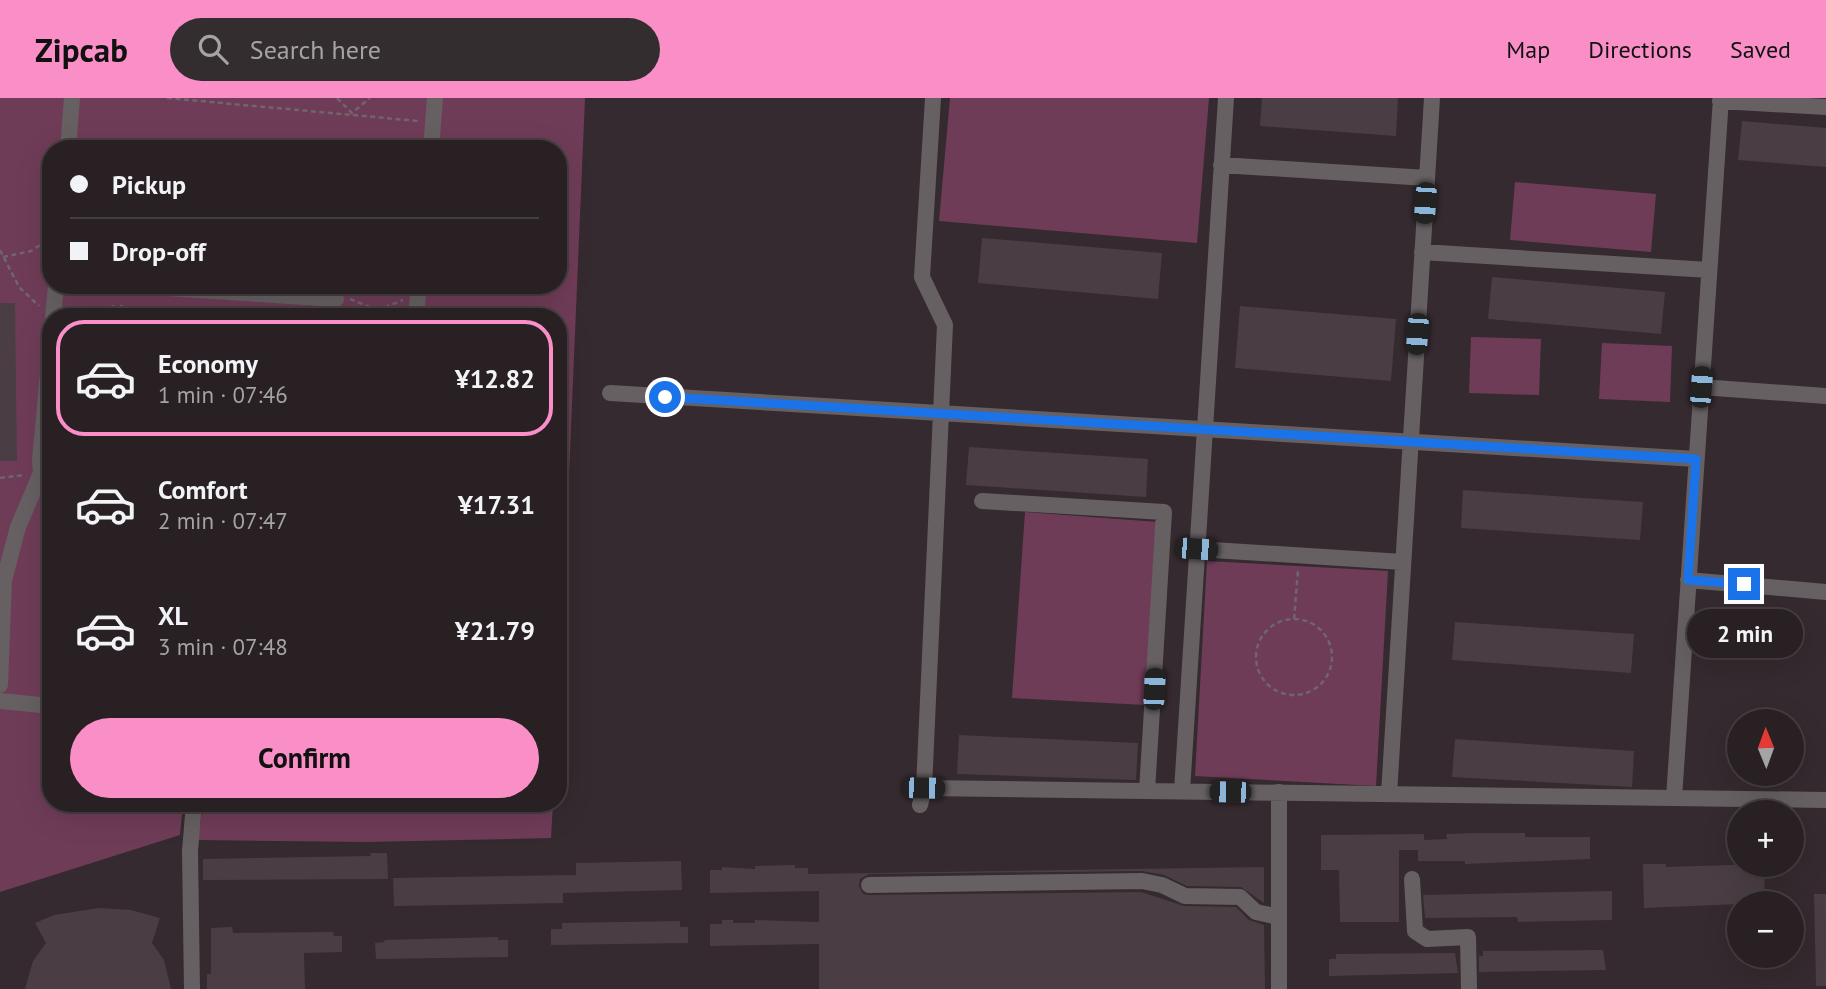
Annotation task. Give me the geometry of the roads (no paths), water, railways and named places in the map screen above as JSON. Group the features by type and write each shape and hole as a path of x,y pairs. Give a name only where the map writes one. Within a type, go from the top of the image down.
{"street":[{"path":"69,140 72,98"},
{"path":"431,140 435,98"},
{"path":"920,805 924,788 945,325 922,277 933,98"},
{"path":"1182,791 1226,98"},
{"path":"1389,794 1432,98"},
{"path":"1674,798 1721,99 1826,107"},
{"path":"1221,165 1427,178"},
{"path":"1422,252 1709,270"},
{"path":"259,294 336,299"},
{"path":"1701,387 1826,396"},
{"path":"610,393 1411,444 1696,459"},
{"path":"0,685 4,580 18,527 42,487"},
{"path":"982,501 1164,512 1147,791"},
{"path":"1197,549 1403,562"},
{"path":"1688,580 1826,592"},
{"path":"0,701 42,705"},
{"path":"924,788 1826,800"},
{"path":"1279,792 1279,989"},
{"path":"192,989 190,850 193,812"},
{"path":"1412,879 1413,923 1420,937 1468,937 1469,989"},
{"path":"869,885 1142,881 1162,885 1185,896 1240,897 1256,912 1279,917"}]}
